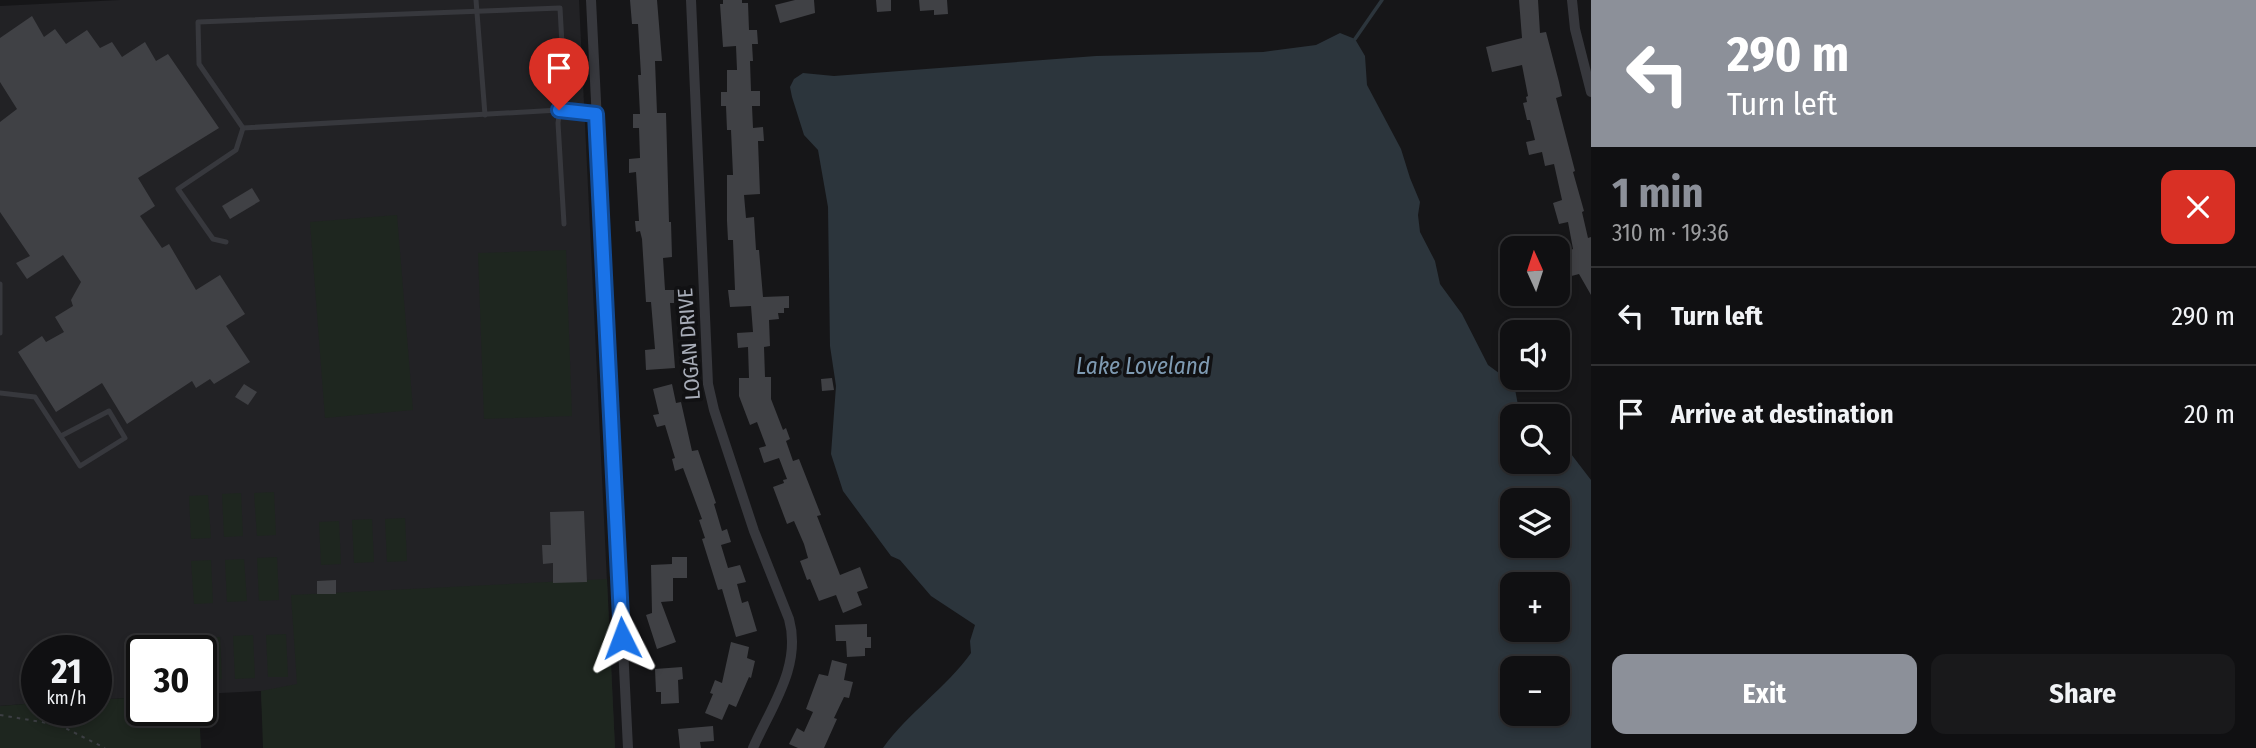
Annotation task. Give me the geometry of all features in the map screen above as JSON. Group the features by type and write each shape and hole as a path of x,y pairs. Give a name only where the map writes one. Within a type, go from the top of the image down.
{"street":[{"path":"591,0 628,748"},
{"name":"LOGAN DRIVE","path":"691,0 708,384 754,531 789,619 791,633 786,679 754,748"},
{"path":"1572,0 1574,29 1591,92"}],"lane":[{"path":"476,0 485,115"},
{"path":"243,128 199,64 198,22 560,8 564,81 558,123 564,224"},
{"path":"243,128 559,110 596,114"},
{"path":"226,242 213,239 177,189 236,150 243,128"},
{"path":"0,284 0,333"},
{"path":"0,393 36,397 80,466 125,438 108,411 61,436"}],"path":[{"path":"0,715 59,725 105,748"}],"shaded area":[{"path":"120,0 579,0 615,748 264,748 261,691 217,693 217,635 126,635 126,698 112,699 112,635 21,635 21,704 0,706 0,6"},
{"path":"397,215 413,410 325,418 310,222"},
{"path":"566,250 572,416 484,419 478,253"},
{"path":"274,492 276,535 257,536 254,493"},
{"path":"241,493 243,536 224,537 222,494"},
{"path":"208,495 211,538 191,539 189,496"},
{"path":"405,518 407,561 387,562 385,519"},
{"path":"372,519 374,562 354,563 352,520"},
{"path":"339,521 341,564 321,565 319,522"},
{"path":"277,557 279,600 259,601 257,558"},
{"path":"244,559 247,601 227,602 225,560"},
{"path":"211,560 213,603 194,604 191,561"},
{"path":"607,579 615,748 263,748 261,691 297,684 291,595"},
{"path":"286,634 288,677 268,677 266,635"},
{"path":"253,635 255,678 235,679 233,636"},
{"path":"217,637 220,637 222,679 217,679"},
{"path":"126,698 126,726 200,726 201,748 0,748 0,706 21,704 21,726 112,726 112,699"}],"water":[{"name":"Lake Loveland","path":"1340,33 1355,39 1365,56 1367,85 1401,149 1420,202 1420,232 1435,261 1440,284 1462,314 1488,365 1500,374 1500,390 1515,390 1518,404 1500,404 1500,474 1570,474 1570,453 1591,480 1591,748 883,748 971,653 970,641 975,625 931,596 900,560 891,556 843,491 831,454 836,386 830,346 828,207 818,150 804,135 792,97 790,87 794,79 803,73 834,76 1096,56 1263,52 1316,45"}],"building":[{"path":"630,0 657,0 662,61 655,61 657,113 666,113 672,257 663,258 665,290 674,290 674,303 670,303 675,368 646,370 645,350 655,349 651,302 646,302 642,239 640,231 636,232 635,221 639,221 636,172 629,173 629,159 640,158 639,128 633,128 633,114 640,114 638,75 641,75 638,24 632,24"},
{"path":"723,0 742,0 742,3 748,3 749,30 757,30 758,44 752,44 753,61 750,61 751,91 760,91 760,106 752,106 753,128 763,127 764,141 758,141 760,194 744,195 746,218 754,217 763,297 789,296 789,308 784,308 784,313 778,313 779,319 769,320 770,346 764,347 765,377 771,377 771,399 783,430 786,428 790,439 786,441 793,461 799,459 821,515 817,516 840,575 860,567 868,588 857,592 862,605 843,613 836,595 819,601 810,579 807,580 800,561 808,558 804,544 794,521 787,524 773,487 787,479 779,458 764,463 759,448 766,446 757,422 750,425 739,396 739,378 749,378 748,347 738,348 737,333 753,332 751,306 730,307 728,290 735,290 733,240 728,240 727,221 727,175 733,175 731,130 727,130 726,106 721,106 721,92 727,92 727,70 737,70 736,46 723,47 720,4 723,4"},
{"path":"795,0 814,0 815,13 780,23 775,5"},
{"path":"876,0 891,0 891,11 877,12"},
{"path":"919,0 947,0 948,14 934,15 934,10 920,11"},
{"path":"1519,0 1538,0 1540,33 1546,32 1559,82 1562,96 1556,98 1575,171 1573,172 1588,238 1591,237 1591,295 1579,274 1570,276 1570,250 1573,249 1568,222 1559,224 1553,203 1562,200 1554,164 1545,166 1542,152 1529,155 1526,142 1535,140 1523,103 1527,102 1528,96 1522,65 1492,72 1486,47 1522,38"},
{"path":"32,16 44,37 55,29 66,44 87,30 100,48 112,42 122,57 145,42 156,61 168,54 219,128 138,178 155,206 140,216 162,248 169,244 196,290 220,275 245,314 226,326 250,362 214,384 210,379 196,388 192,381 127,424 102,383 56,412 18,352 42,336 46,342 64,332 55,317 73,306 71,300 81,282 63,255 27,279 16,263 30,256 0,212 0,122 17,109 0,82 0,38"},
{"path":"252,188 260,201 230,219 222,206"},
{"path":"832,378 834,390 822,391 821,379"},
{"path":"244,384 257,392 248,405 235,397"},
{"path":"672,384 676,403 681,402 692,451 698,450 716,503 714,504 722,531 727,529 731,542 721,545 728,568 740,565 746,582 737,584 742,603 748,601 757,631 736,637 722,589 718,590 702,539 705,538 699,520 702,519 683,468 675,471 672,459 675,458 665,425 657,427 653,415 659,414 653,389"},
{"path":"584,511 587,582 553,583 553,563 543,564 542,545 551,545 550,512"},
{"path":"672,557 687,557 687,578 673,578 673,601 661,602 676,642 657,649 646,615 652,613 651,565 672,564"},
{"path":"336,580 336,594 317,594 317,581"},
{"path":"867,624 867,637 871,637 871,648 865,648 865,656 847,657 846,641 836,641 835,625"},
{"path":"731,642 749,647 747,658 755,661 751,678 749,677 736,707 729,704 722,720 705,713 713,694 710,693 715,680 722,683"},
{"path":"832,660 847,664 844,680 853,682 849,698 844,697 834,718 837,719 824,748 798,748 789,744 797,728 804,732 813,712 806,709 819,674 828,676"},
{"path":"682,667 683,679 678,680 679,703 661,704 661,692 656,692 655,669"},
{"path":"713,726 714,741 700,742 701,748 680,748 678,729"}],"waterway":[{"path":"1355,39 1382,0"}],"route":[{"path":"559,110 596,114 622,638"}]}
